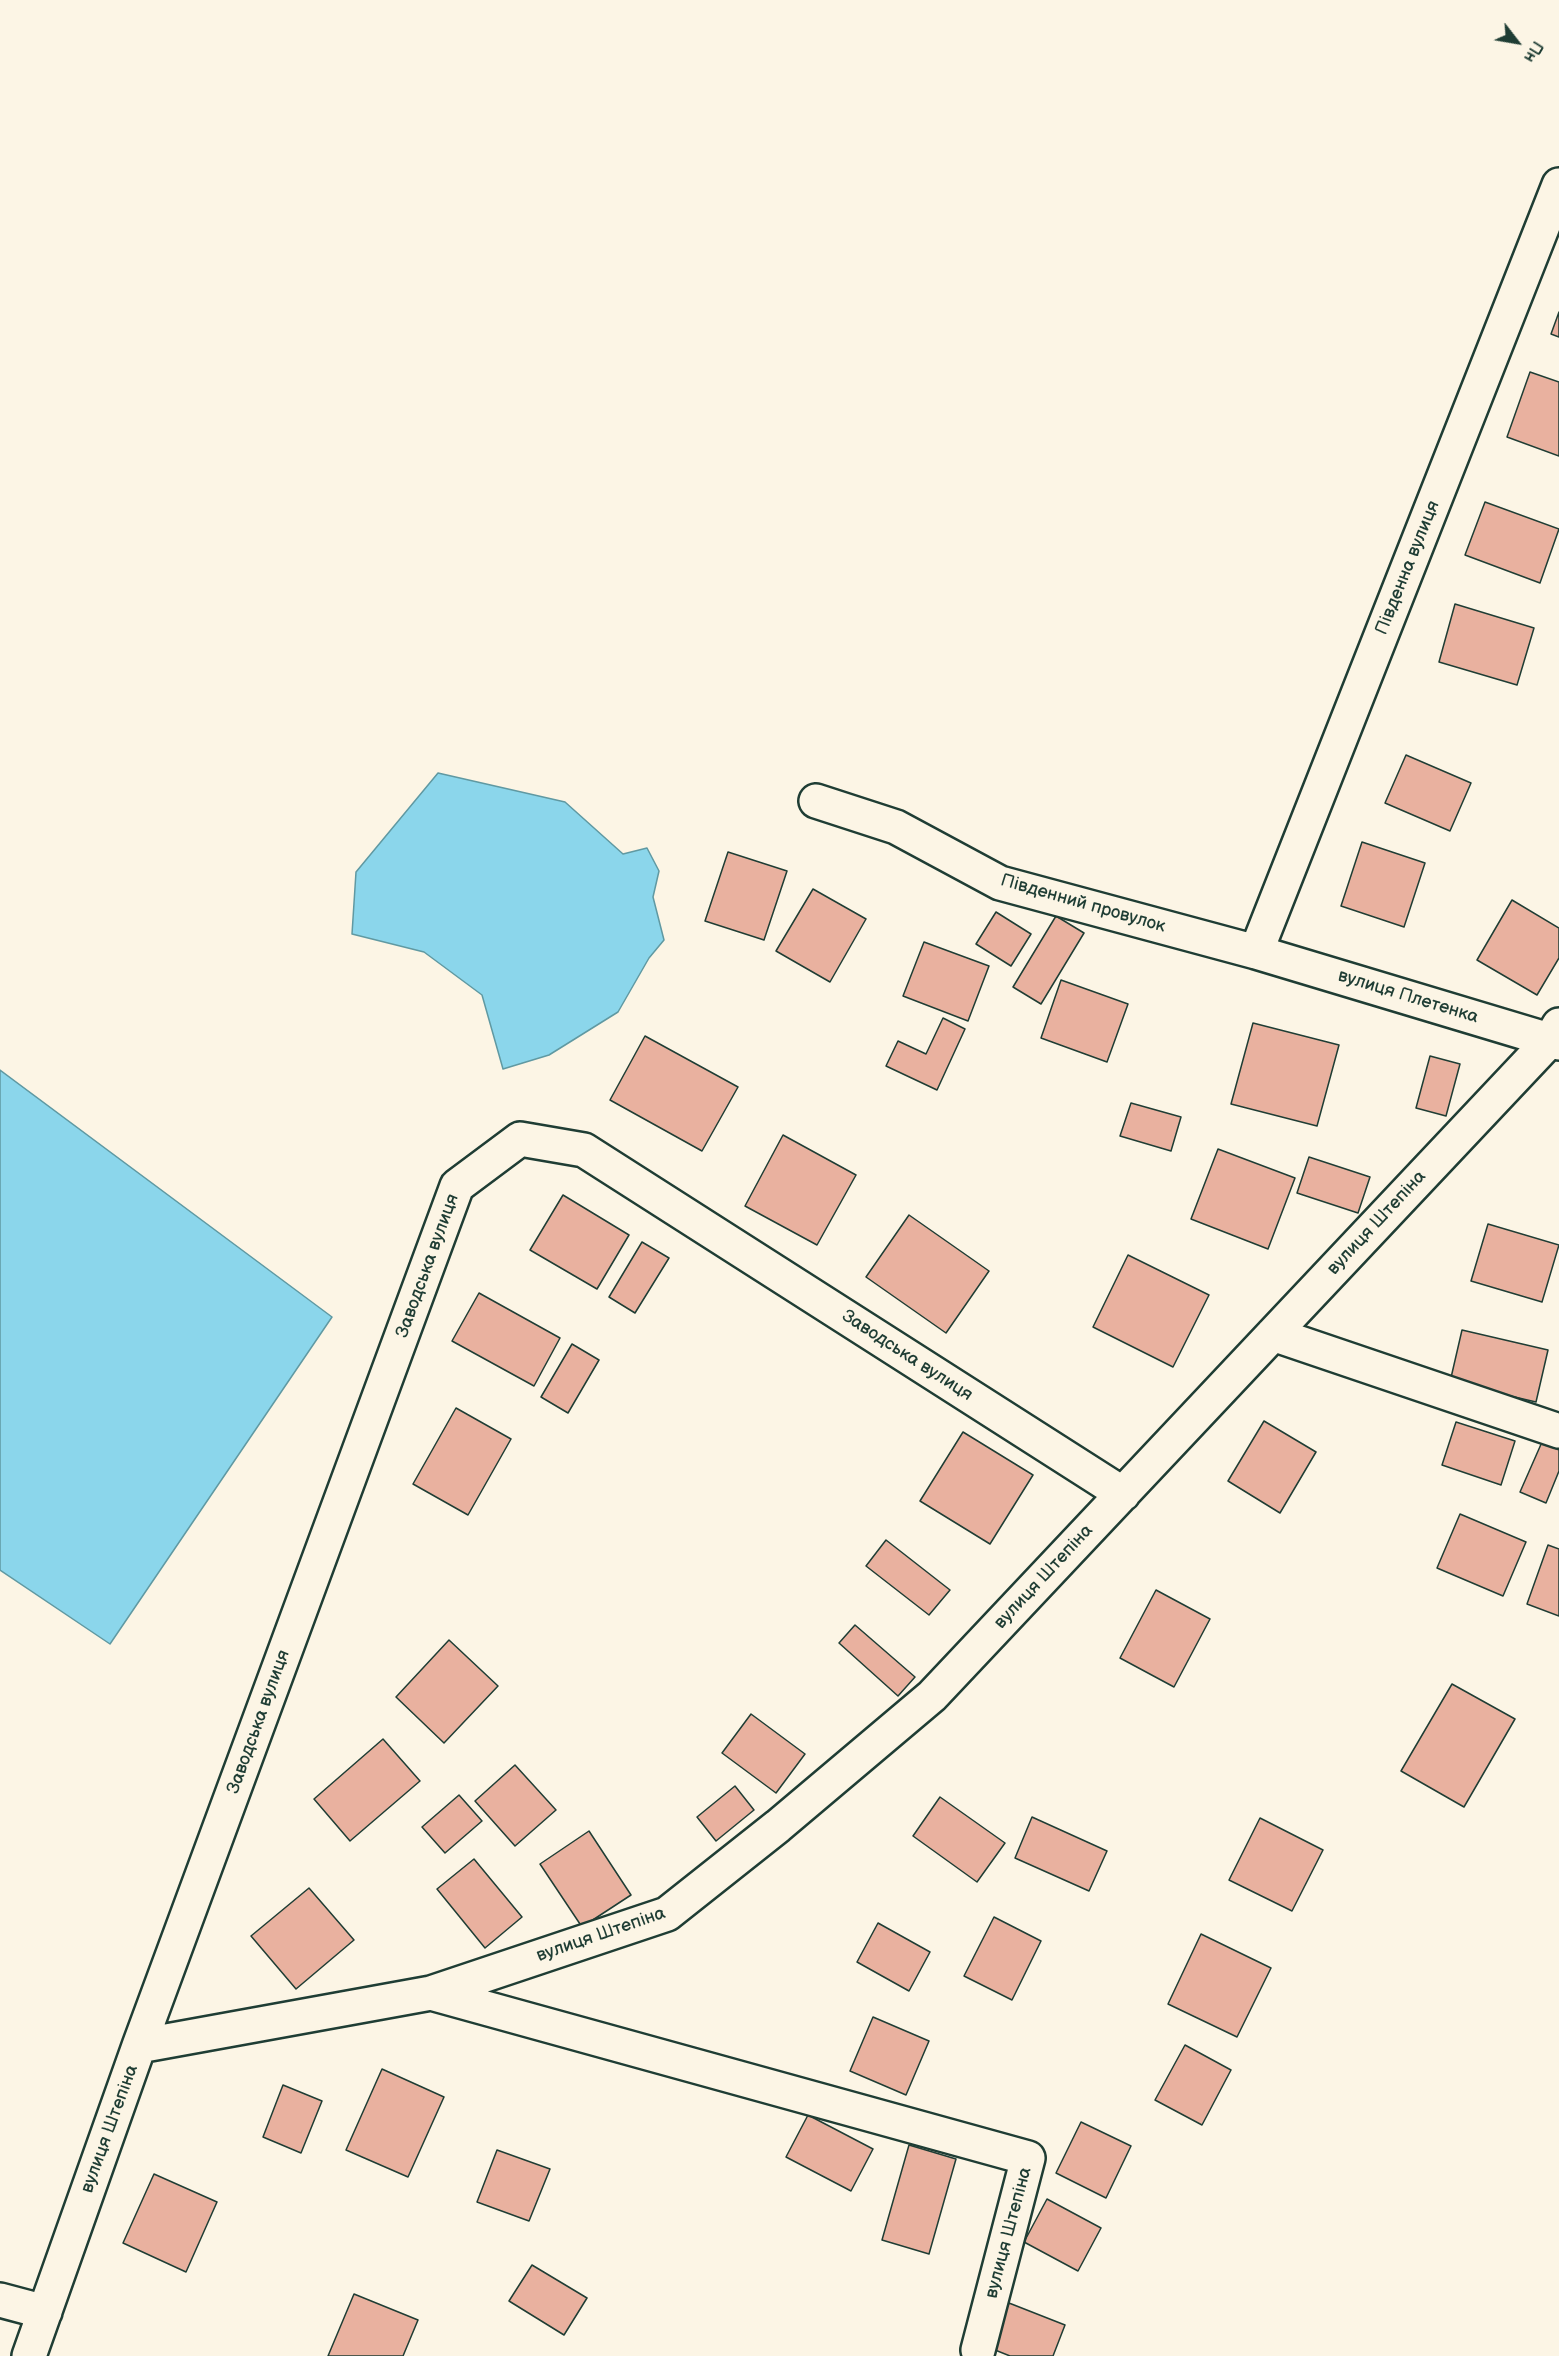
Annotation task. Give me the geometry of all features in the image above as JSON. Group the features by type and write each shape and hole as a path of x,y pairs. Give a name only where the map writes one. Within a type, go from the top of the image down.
{"street":[{"name":"Південна вулиця","path":"1256,952 1559,185"},
{"name":"Південний провулок","path":"816,801 896,827 1000,883 1256,952"},
{"name":"вулиця Плетенка","path":"1256,952 1556,1036"},
{"name":"вулиця Штепіна","path":"29,2356 139,2046 431,1993 667,1914 778,1826 932,1696 1556,1036"},
{"name":"Заводська вулиця","path":"139,2046 457,1186 520,1139 584,1150 1123,1494"},
{"path":"1273,1334 1559,1431"},
{"name":"вулиця Штепіна","path":"431,1993 1028,2158 978,2350"},
{"path":"0,2300 45,2312"}],"water":[{"path":"438,773 565,802 623,854 647,848 659,871 653,897 664,940 649,958 618,1012 549,1055 503,1069 482,995 424,952 352,934 356,872"},
{"path":"0,1070 332,1317 110,1644 0,1570"}],"building":[{"path":"1559,312 1559,337 1551,334"},
{"path":"1530,372 1559,382 1559,456 1507,437"},
{"path":"1485,502 1559,529 1540,583 1465,555"},
{"path":"1455,604 1534,628 1517,685 1439,662"},
{"path":"1406,755 1471,783 1450,831 1385,803"},
{"path":"1362,842 1425,863 1404,927 1341,906"},
{"path":"728,852 787,871 764,940 705,921"},
{"path":"813,889 866,919 830,982 776,951"},
{"path":"1512,900 1559,928 1559,958 1537,995 1477,960"},
{"path":"996,912 1031,934 1011,966 976,944"},
{"path":"1056,916 1084,933 1041,1004 1013,987"},
{"path":"924,942 989,966 968,1021 903,996"},
{"path":"1061,980 1128,1004 1107,1062 1041,1038"},
{"path":"943,1018 965,1029 937,1090 886,1066 898,1041 926,1054"},
{"path":"1253,1023 1339,1045 1317,1126 1231,1104"},
{"path":"645,1036 738,1087 702,1151 610,1100"},
{"path":"1430,1056 1460,1064 1446,1116 1416,1108"},
{"path":"1131,1103 1181,1117 1171,1151 1120,1136"},
{"path":"783,1135 856,1175 817,1245 745,1206"},
{"path":"1218,1149 1295,1178 1268,1249 1191,1219"},
{"path":"1309,1157 1370,1177 1358,1213 1297,1193"},
{"path":"563,1195 629,1235 597,1289 530,1250"},
{"path":"909,1215 989,1271 946,1333 866,1277"},
{"path":"1488,1224 1559,1245 1542,1302 1471,1281"},
{"path":"642,1242 669,1258 635,1313 609,1297"},
{"path":"1128,1255 1209,1295 1173,1367 1093,1327"},
{"path":"479,1293 560,1338 534,1386 452,1341"},
{"path":"1462,1330 1548,1350 1536,1402 1450,1382"},
{"path":"572,1344 599,1360 568,1413 541,1397"},
{"path":"456,1408 511,1439 468,1515 413,1484"},
{"path":"1264,1421 1316,1452 1280,1513 1228,1481"},
{"path":"1456,1422 1515,1441 1501,1485 1442,1465"},
{"path":"963,1432 1033,1475 990,1544 920,1501"},
{"path":"1542,1442 1559,1450 1559,1471 1546,1503 1520,1492"},
{"path":"1460,1514 1526,1542 1503,1596 1437,1568"},
{"path":"886,1540 950,1590 929,1615 866,1566"},
{"path":"1548,1545 1559,1549 1559,1616 1527,1604"},
{"path":"1156,1590 1210,1619 1174,1687 1120,1658"},
{"path":"855,1625 915,1677 898,1696 839,1643"},
{"path":"449,1640 498,1686 444,1743 396,1697"},
{"path":"1452,1684 1515,1719 1464,1807 1401,1771"},
{"path":"751,1714 805,1754 776,1793 722,1753"},
{"path":"383,1739 420,1781 350,1841 314,1799"},
{"path":"515,1765 556,1810 515,1846 475,1801"},
{"path":"735,1786 754,1810 716,1841 697,1817"},
{"path":"459,1795 482,1821 445,1853 422,1827"},
{"path":"940,1797 1005,1843 977,1882 913,1836"},
{"path":"1032,1817 1107,1851 1089,1891 1015,1858"},
{"path":"1260,1818 1323,1850 1292,1911 1229,1880"},
{"path":"589,1831 631,1895 582,1927 540,1864"},
{"path":"474,1859 522,1917 485,1948 437,1889"},
{"path":"309,1888 354,1940 296,1989 251,1936"},
{"path":"994,1917 1041,1941 1012,2000 964,1976"},
{"path":"878,1923 930,1952 909,1991 857,1962"},
{"path":"1201,1934 1271,1968 1237,2037 1168,2004"},
{"path":"873,2017 929,2041 906,2095 850,2071"},
{"path":"1185,2045 1231,2070 1202,2125 1155,2100"},
{"path":"382,2069 444,2097 408,2177 346,2150"},
{"path":"283,2085 322,2101 301,2153 263,2137"},
{"path":"808,2115 873,2149 851,2191 786,2157"},
{"path":"1081,2122 1131,2146 1106,2198 1056,2173"},
{"path":"909,2145 956,2159 929,2254 882,2240"},
{"path":"497,2150 550,2169 529,2221 477,2202"},
{"path":"154,2174 217,2202 186,2272 123,2243"},
{"path":"1047,2199 1101,2228 1078,2271 1024,2242"},
{"path":"532,2265 587,2298 564,2335 509,2301"},
{"path":"354,2294 418,2320 403,2356 328,2356"},
{"path":"1009,2303 1065,2325 1053,2356 1010,2356 990,2348"}]}
